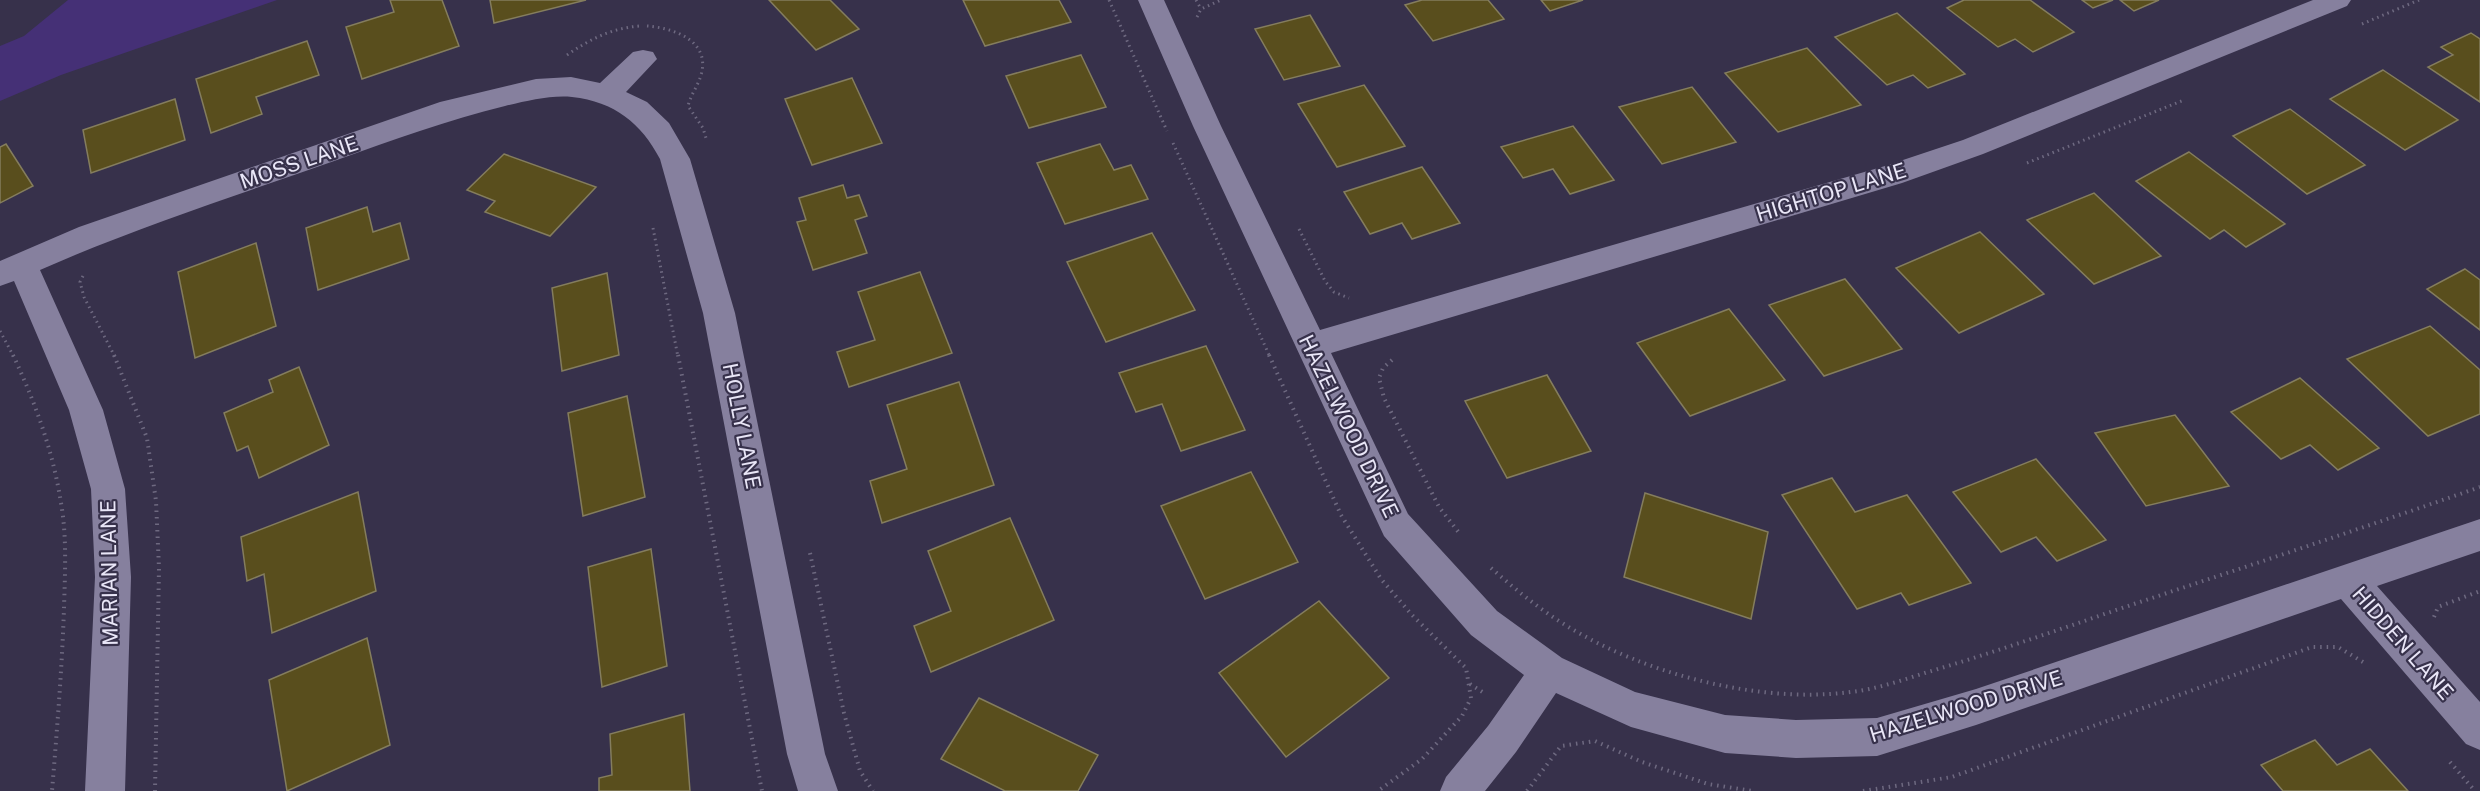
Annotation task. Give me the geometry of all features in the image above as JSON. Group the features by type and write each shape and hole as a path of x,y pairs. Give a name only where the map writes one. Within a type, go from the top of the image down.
{"street":[{"name":"HAZELWOOD DRIVE","path":"1151,0 1396,525 1484,623 1550,671 1631,709 1725,734 1796,740 1877,737 1976,707 2480,535"},
{"name":"HIGHTOP LANE","path":"1311,346 1902,171 1973,147 2338,0"},
{"path":"606,94 643,58"},
{"name":"MOSS LANE","path":"11,269 90,235 450,109 536,89 571,87 606,94"},
{"name":"HOLLY LANE","path":"606,94 637,109 659,130 675,159 719,313 806,754 818,791"},
{"name":"MARIAN LANE","path":"11,269 86,410 108,489 113,578 105,791"},
{"name":"HIDDEN LANE","path":"2349,581 2480,731"},
{"path":"1460,791 1502,739 1550,671"}],"path":[{"path":"1196,0 1201,9"},
{"path":"1198,23 1197,16 1201,9 1221,0"},
{"path":"2356,26 2419,0"},
{"path":"565,57 586,42 628,26 652,26 687,36 698,47 703,59 703,72 688,102 690,111 701,125 708,144"},
{"path":"2022,165 2188,98"},
{"path":"651,218 762,791"},
{"path":"1299,229 1325,281 1334,292 1349,298 1358,298"},
{"path":"84,274 80,282 84,297 117,361 147,438 156,501 159,568 156,791"},
{"path":"0,331 33,402 53,462 64,528 64,601 52,791"},
{"path":"1401,357 1391,360 1383,368 1379,378 1384,398 1439,507 1463,538"},
{"path":"1486,562 1511,586 1576,632 1642,664 1717,685 1792,694 1848,693 1947,668 2480,487"},
{"path":"809,550 844,713 860,771 873,791"},
{"path":"2435,623 2434,615 2438,607 2480,591"},
{"path":"1863,791 1952,777 2312,647 2338,647 2369,665"},
{"path":"1527,791 1561,746 1595,741 1642,762 1708,784 1753,791"},
{"path":"2445,755 2475,791"}],"shaded area":[{"path":"68,0 277,0 61,75 0,101 0,46 24,36"}],"building":[{"path":"390,0 442,0 459,46 362,79 346,27 394,12"},
{"path":"490,0 586,0 494,23"},
{"path":"769,0 830,0 859,29 816,50"},
{"path":"963,0 1059,0 1071,22 985,46"},
{"path":"1422,0 1488,0 1504,19 1433,41 1405,5"},
{"path":"1541,0 1583,0 1550,11"},
{"path":"1964,0 2030,0 2074,32 2033,52 2015,39 1998,47 1947,8"},
{"path":"2082,0 2113,0 2093,8"},
{"path":"2120,0 2159,0 2134,11"},
{"path":"1897,13 1965,74 1928,88 1913,75 1887,85 1835,37"},
{"path":"1310,15 1340,66 1284,80 1255,29"},
{"path":"2471,33 2480,39 2480,102 2428,67 2453,55 2441,47"},
{"path":"307,41 319,75 256,97 262,114 211,133 196,79"},
{"path":"1807,48 1861,105 1778,132 1725,73"},
{"path":"1081,55 1106,107 1029,128 1006,76"},
{"path":"2383,70 2458,120 2405,150 2330,99"},
{"path":"852,78 882,143 812,165 785,99"},
{"path":"1364,85 1405,146 1337,167 1298,104"},
{"path":"1692,87 1736,142 1662,164 1619,107"},
{"path":"175,99 185,140 91,173 83,130"},
{"path":"2290,109 2365,165 2307,194 2233,136"},
{"path":"1573,126 1614,180 1570,194 1553,169 1523,178 1501,147"},
{"path":"6,144 33,186 0,203 0,147"},
{"path":"1100,144 1114,170 1131,165 1148,199 1065,224 1037,163"},
{"path":"2189,152 2285,224 2246,247 2224,230 2210,239 2136,181"},
{"path":"504,154 596,187 550,236 485,212 495,201 467,190"},
{"path":"1422,167 1460,223 1412,239 1402,223 1370,234 1344,192"},
{"path":"843,185 847,198 859,195 867,216 855,220 867,253 813,270 797,222 806,220 799,198"},
{"path":"2094,193 2161,256 2094,284 2027,220"},
{"path":"367,207 373,232 400,223 409,259 318,290 306,228"},
{"path":"1980,232 2044,294 1959,333 1896,268"},
{"path":"1152,233 1195,310 1106,342 1067,262"},
{"path":"256,243 276,326 195,358 178,272"},
{"path":"2465,269 2480,280 2480,330 2427,289"},
{"path":"920,272 952,353 849,387 837,352 875,340 858,292"},
{"path":"607,273 619,355 562,371 552,288"},
{"path":"1845,279 1902,349 1824,376 1769,305"},
{"path":"1729,309 1785,380 1690,416 1637,343"},
{"path":"2430,326 2480,370 2480,414 2428,436 2347,359"},
{"path":"1206,346 1245,430 1181,451 1162,404 1136,412 1119,373"},
{"path":"299,367 329,445 259,478 248,446 237,451 224,413 273,392 269,380"},
{"path":"1547,375 1591,451 1507,478 1465,401"},
{"path":"2300,378 2379,448 2338,470 2310,445 2281,459 2231,412"},
{"path":"959,382 994,485 882,523 870,481 907,469 887,405"},
{"path":"627,396 645,497 583,516 568,413"},
{"path":"2175,415 2229,486 2146,506 2095,433"},
{"path":"2036,459 2106,540 2057,561 2036,537 2001,552 1953,492"},
{"path":"1251,472 1298,562 1205,599 1161,506"},
{"path":"1832,478 1855,512 1907,495 1971,583 1909,605 1901,593 1857,609 1782,495"},
{"path":"358,492 376,591 272,633 264,574 247,581 241,537"},
{"path":"1645,493 1768,532 1751,619 1624,577"},
{"path":"1010,518 1054,620 931,672 914,626 951,611 928,551"},
{"path":"651,549 667,666 602,687 588,567"},
{"path":"1319,601 1389,678 1286,757 1219,673"},
{"path":"367,638 390,745 287,791 269,680"},
{"path":"979,698 1098,755 1078,791 1005,791 941,759"},
{"path":"684,714 690,791 599,791 599,778 612,775 610,734"},
{"path":"2315,740 2337,765 2370,749 2408,791 2283,791 2261,765"}]}
